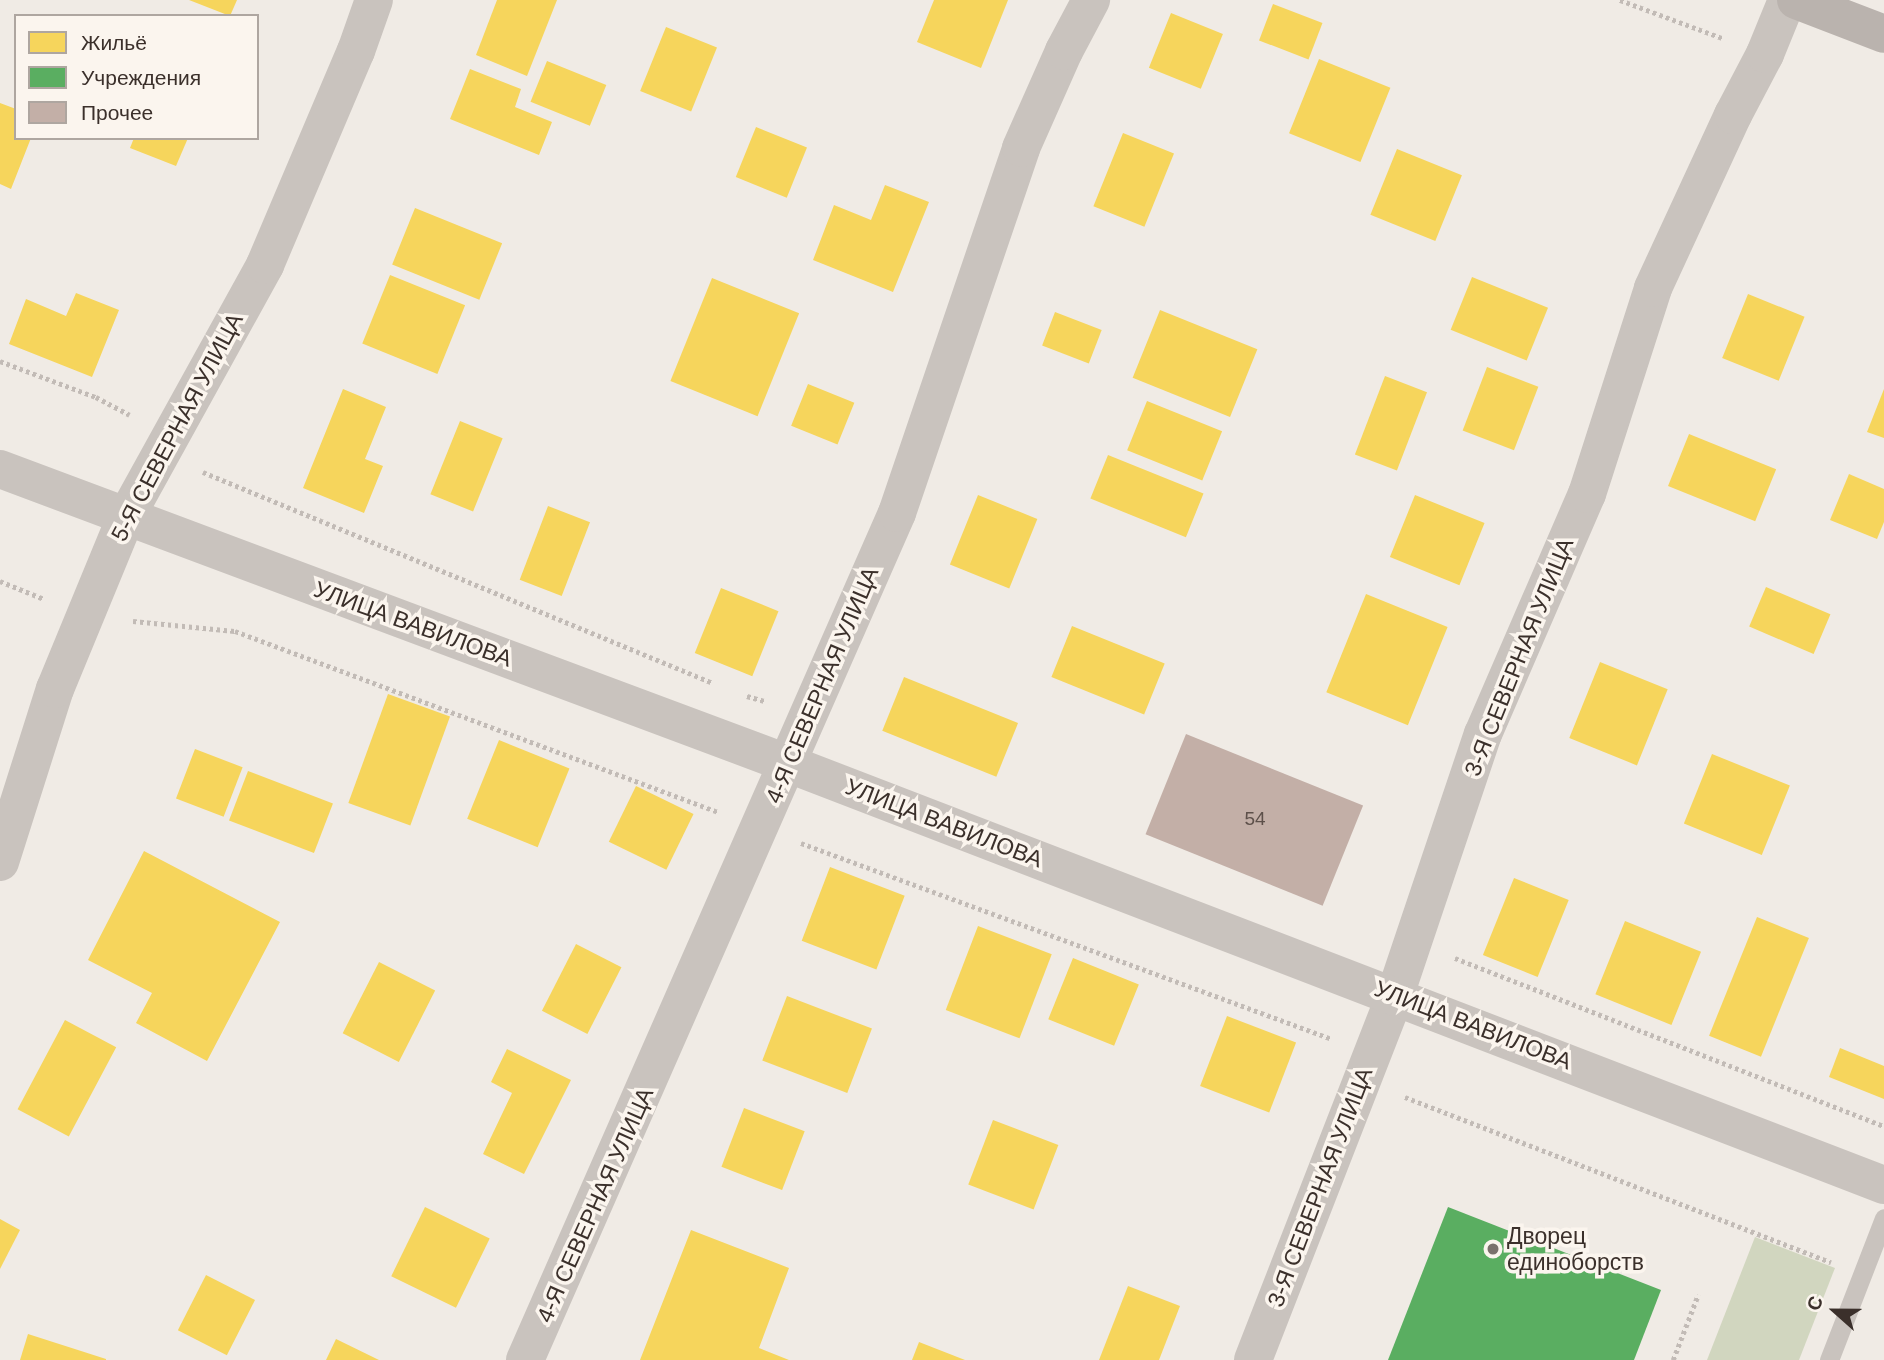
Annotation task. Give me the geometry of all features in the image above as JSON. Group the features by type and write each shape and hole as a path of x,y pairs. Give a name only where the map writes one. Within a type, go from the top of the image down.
{"main road":[{"path":"1796,0 1884,34"}],"street":[{"name":"5-Я СЕВЕРНАЯ УЛИЦА","path":"0,862 55,689 125,517 265,265 356,51 374,0"},
{"name":"4-Я СЕВЕРНАЯ УЛИЦА","path":"525,1360 897,513 1021,148 1064,51 1091,0"},
{"name":"3-Я СЕВЕРНАЯ УЛИЦА","path":"1253,1360 1395,995 1483,734 1587,494 1653,288 1733,115 1765,54 1787,0"},
{"name":"УЛИЦА ВАВИЛОВА","path":"0,469 789,764 1884,1185"}],"lane":[{"path":"1829,1360 1884,1218"}],"path":[{"path":"1620,0 1765,54"},
{"path":"0,361 96,397 135,418 160,454 717,685"},
{"path":"0,581 85,615 235,631 760,828 1367,1067 1862,1275"},
{"path":"743,696 811,711"},
{"path":"1414,942 1884,1126"},
{"path":"1673,1360 1698,1295"}],"green space":[{"path":"1755,1237 1835,1268 1799,1360 1707,1360"}],"building: Жильё":[{"path":"189,0 237,0 231,14"},
{"path":"497,0 557,0 527,76 476,55"},
{"path":"934,0 1008,0 981,68 917,42"},
{"path":"1273,4 1322,23 1309,59 1259,40"},
{"path":"1171,13 1223,34 1201,89 1149,68"},
{"path":"666,27 717,48 691,112 640,91"},
{"path":"1319,59 1390,88 1360,162 1289,133"},
{"path":"547,61 606,85 590,126 531,102"},
{"path":"470,69 521,89 515,107 552,122 539,155 450,119"},
{"path":"0,103 14,108 14,140 30,140 11,189 0,184"},
{"path":"756,127 807,148 787,198 736,177"},
{"path":"1123,133 1174,154 1144,227 1093,206"},
{"path":"133,140 187,140 176,166 130,148"},
{"path":"1397,149 1462,175 1435,241 1370,215"},
{"path":"885,185 929,202 893,292 813,260 834,205 871,220"},
{"path":"415,208 502,243 479,300 392,265"},
{"path":"390,275 465,305 437,374 362,344"},
{"path":"1472,277 1548,308 1527,361 1451,330"},
{"path":"712,278 799,313 758,416 670,381"},
{"path":"76,293 119,310 92,377 9,344 26,299 66,316"},
{"path":"1748,294 1805,317 1779,381 1722,358"},
{"path":"1160,310 1257,349 1230,417 1133,378"},
{"path":"1055,312 1102,330 1089,364 1042,346"},
{"path":"1487,367 1538,387 1514,450 1463,430"},
{"path":"1385,376 1427,392 1397,471 1355,454"},
{"path":"808,384 854,403 838,444 791,426"},
{"path":"343,389 386,407 365,459 383,466 364,513 303,488"},
{"path":"1884,389 1884,438 1867,432"},
{"path":"1147,401 1222,431 1202,480 1127,450"},
{"path":"460,421 503,438 473,511 430,494"},
{"path":"1689,434 1776,469 1755,521 1668,486"},
{"path":"1108,455 1203,494 1186,537 1090,499"},
{"path":"1849,474 1884,489 1884,522 1877,539 1830,520"},
{"path":"978,495 1037,519 1009,589 950,565"},
{"path":"1415,495 1485,523 1459,585 1390,557"},
{"path":"548,506 590,522 562,596 520,580"},
{"path":"1766,587 1830,614 1814,654 1749,627"},
{"path":"721,588 778,611 752,676 695,653"},
{"path":"1366,594 1448,627 1408,725 1326,692"},
{"path":"1072,626 1165,663 1144,714 1051,677"},
{"path":"1600,662 1668,689 1637,765 1569,738"},
{"path":"904,677 1018,723 996,777 882,731"},
{"path":"388,694 450,717 410,826 348,803"},
{"path":"499,740 569,768 538,847 467,819"},
{"path":"195,749 243,767 224,817 176,798"},
{"path":"1712,754 1790,785 1762,855 1684,824"},
{"path":"248,771 333,804 314,853 229,820"},
{"path":"636,786 694,814 666,870 609,842"},
{"path":"144,851 280,922 207,1061 136,1023 152,993 88,960"},
{"path":"830,867 905,896 876,969 802,941"},
{"path":"1514,878 1569,900 1538,977 1483,955"},
{"path":"1757,917 1809,938 1761,1057 1709,1036"},
{"path":"1625,921 1701,952 1671,1025 1595,994"},
{"path":"978,926 1052,954 1019,1038 946,1010"},
{"path":"576,944 621,967 587,1034 542,1011"},
{"path":"1073,958 1139,985 1114,1046 1048,1019"},
{"path":"379,962 435,991 399,1062 343,1033"},
{"path":"787,996 872,1029 847,1093 762,1060"},
{"path":"1227,1016 1296,1043 1269,1113 1200,1086"},
{"path":"65,1020 116,1047 69,1136 18,1109"},
{"path":"1840,1048 1884,1066 1884,1099 1829,1077"},
{"path":"507,1049 571,1080 524,1174 483,1154 512,1093 491,1082"},
{"path":"744,1108 805,1131 782,1190 721,1167"},
{"path":"993,1120 1058,1145 1034,1210 968,1184"},
{"path":"425,1207 490,1239 456,1308 391,1276"},
{"path":"0,1219 20,1230 0,1269"},
{"path":"691,1230 789,1268 759,1348 789,1360 640,1360"},
{"path":"206,1275 255,1300 227,1355 178,1330"},
{"path":"1128,1286 1180,1306 1159,1360 1099,1360"},
{"path":"28,1334 106,1359 106,1360 20,1360"},
{"path":"336,1339 379,1360 326,1360"},
{"path":"919,1342 965,1360 912,1360"}],"building: Учреждения":[{"name":"Дворец единоборств","path":"1448,1207 1661,1290 1634,1360 1388,1360"}],"building: Прочее":[{"path":"1186,734 1363,806 1323,906 1146,834"}],"place":[{"name":"Дворец единоборств","path":"1493,1249"}]}
